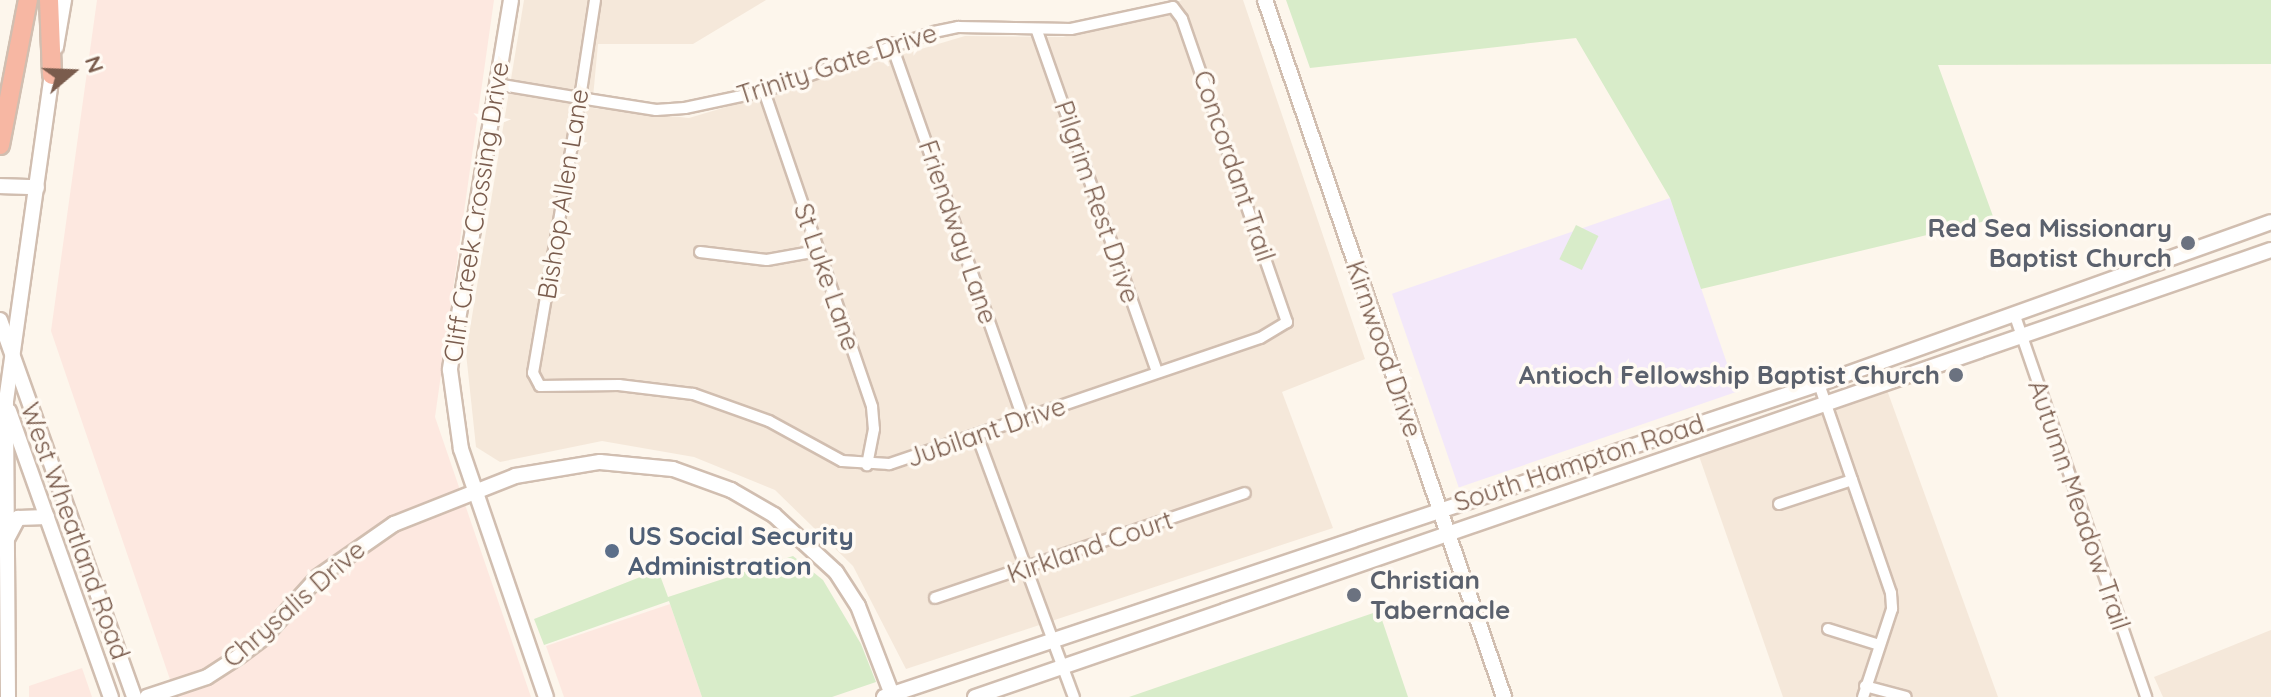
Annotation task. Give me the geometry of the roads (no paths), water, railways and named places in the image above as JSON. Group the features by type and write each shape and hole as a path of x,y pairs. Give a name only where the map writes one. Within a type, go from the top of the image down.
{"highway":[{"path":"0,145 28,0"},
{"path":"49,0 52,75"}],"main road":[{"path":"8,697 6,401 64,0"},
{"name":"Cliff Creek Crossing Drive","path":"511,0 450,370 461,449 546,697"},
{"name":"Kirnwood Drive","path":"1265,0 1504,697"},
{"path":"0,186 37,187"},
{"name":"South Hampton Road","path":"890,696 1439,509 1819,384 2271,222"},
{"name":"South Hampton Road","path":"975,697 2021,339 2271,250"},
{"path":"0,321 18,321"},
{"name":"West Wheatland Road","path":"0,321 134,697"},
{"name":"West Wheatland Road","path":"0,384 111,697"},
{"name":"Chrysalis Drive","path":"147,697 207,677 238,657 353,549 423,510 540,470 600,462 673,469 731,490 774,515 836,572 858,606 890,696"},
{"path":"5,543 18,518 47,517"}],"street":[{"name":"Bishop Allen Lane","path":"540,386 533,373 595,0"},
{"name":"Trinity Gate Drive","path":"496,84 669,110 764,91 891,43 958,27 1037,31 1167,7 1178,11"},
{"name":"Concordant Trail","path":"1178,11 1287,322"},
{"name":"Pilgrim Rest Drive","path":"1037,31 1157,372"},
{"name":"Friendway Lane","path":"891,43 1024,421"},
{"name":"St Luke Lane","path":"764,91 872,407 874,429 867,465"},
{"path":"700,252 767,260 817,251"},
{"name":"Autumn Meadow Trail","path":"2014,313 2146,697"},
{"name":"Jubilant Drive","path":"540,386 619,385 693,394 769,421 833,458 867,465 898,463 978,438 1279,331 1287,322"},
{"path":"1819,384 1891,593 1892,609 1864,691 1906,697"},
{"path":"978,438 1060,669 1074,697"},
{"path":"1779,504 1852,480"},
{"name":"Kirkland Court","path":"935,598 1245,493"},
{"path":"1828,629 1879,645"}],"place":[{"name":"Red Sea Missionary Baptist Church","path":"2188,243"},
{"name":"Antioch Fellowship Baptist Church","path":"1956,375"},
{"name":"US Social Security Administration","path":"612,551"},
{"name":"Christian Tabernacle","path":"1354,595"}]}
